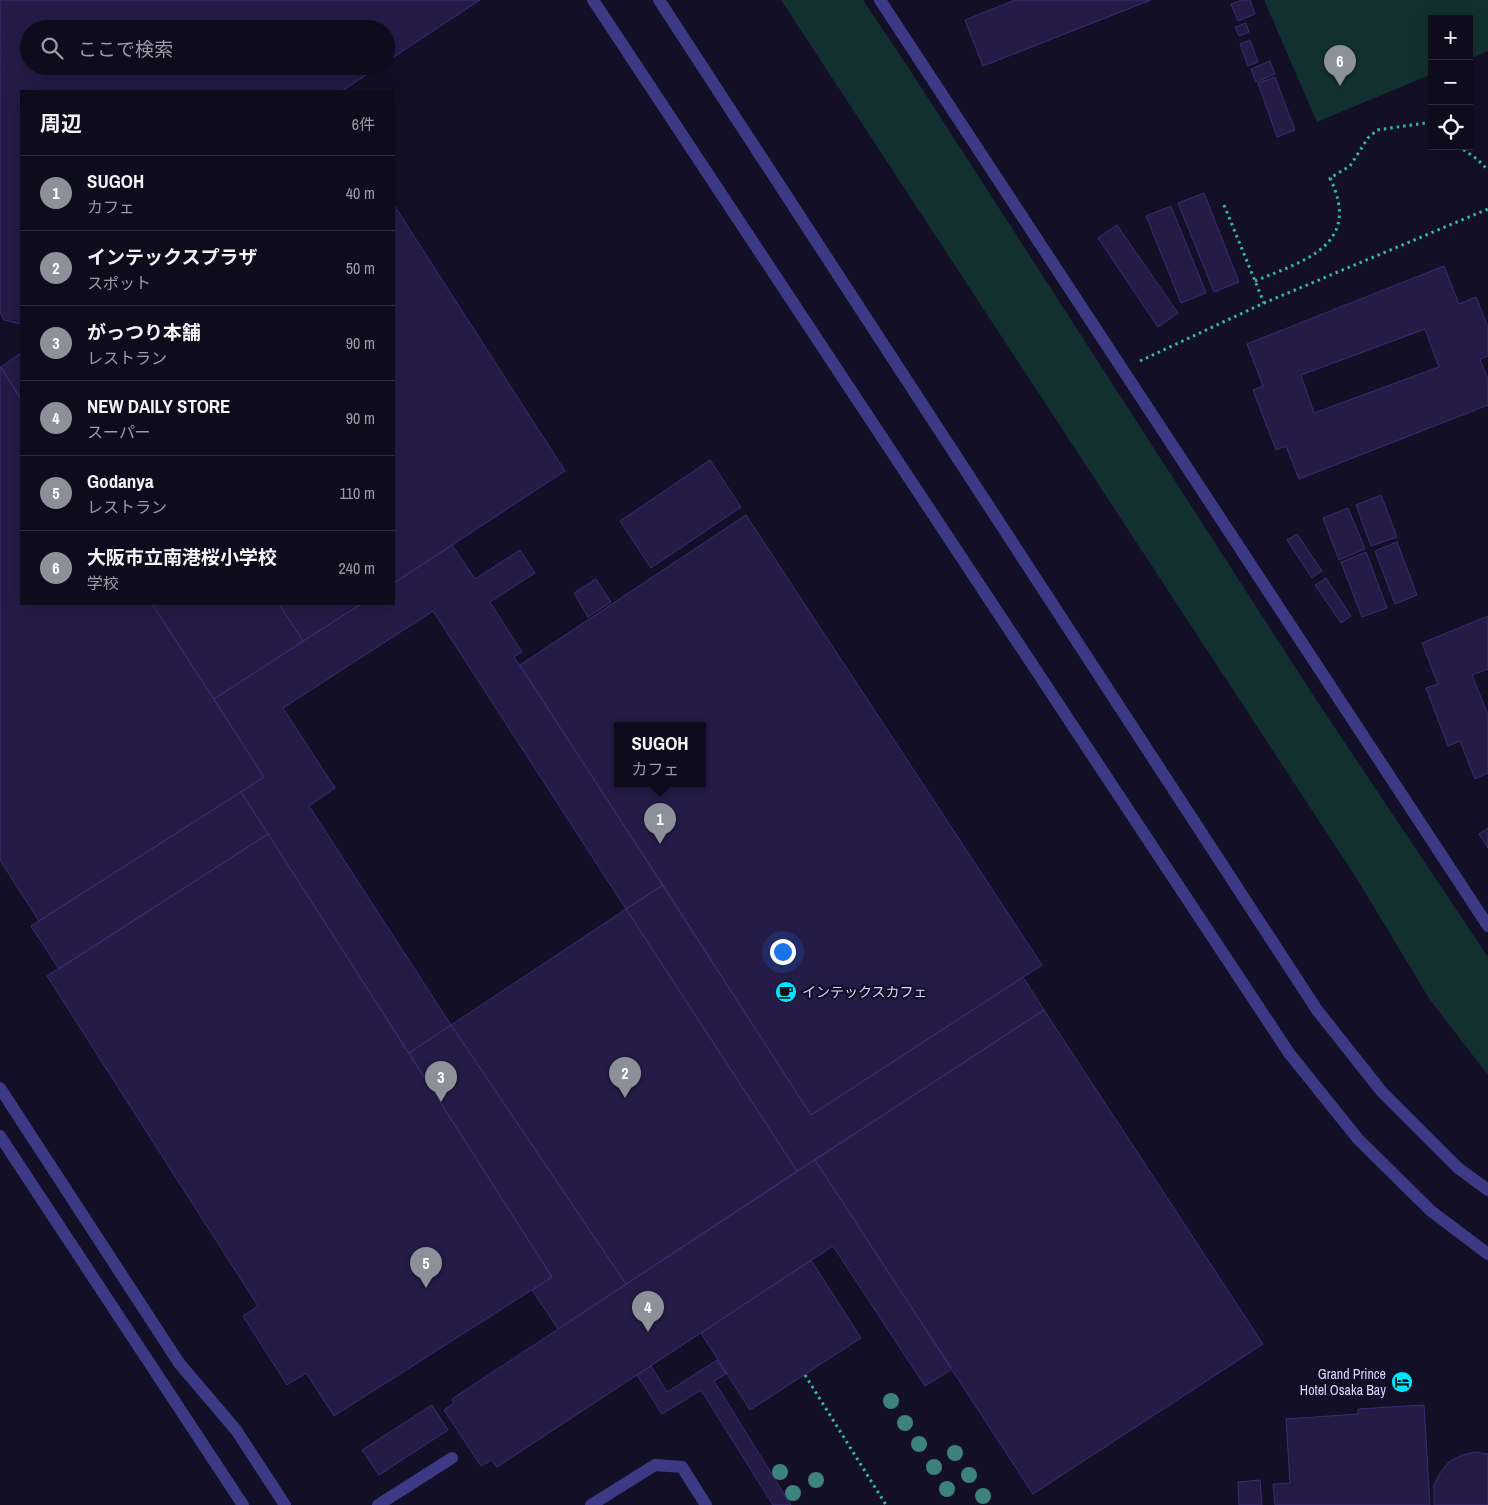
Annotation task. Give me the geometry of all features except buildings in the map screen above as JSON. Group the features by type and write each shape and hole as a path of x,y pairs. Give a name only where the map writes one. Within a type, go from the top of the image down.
{"street":[{"path":"593,0 1288,1053 1358,1139 1430,1211 1488,1254"},
{"path":"659,0 1317,1010 1382,1092 1458,1168 1488,1190"},
{"path":"880,0 1426,828 1488,926"},
{"path":"0,1088 180,1363 236,1430 286,1505"},
{"path":"0,1136 243,1505"},
{"path":"378,1505 452,1458"},
{"path":"591,1505 655,1465 682,1467 706,1505"}],"path":[{"path":"1256,281 1299,263 1329,244 1335,232 1340,210 1337,193 1330,178 1350,166 1368,138 1377,130 1428,123"},
{"path":"1464,150 1488,170"},
{"path":"1224,205 1264,303"},
{"path":"1122,369 1264,303 1488,210"},
{"path":"805,1375 886,1505"}],"green space":[{"path":"781,0 863,0 908,67 1317,701 1488,957 1488,1075 1430,1000 1357,879"},
{"path":"1264,0 1488,0 1488,51 1473,57 1473,15 1428,15 1428,76 1317,122"}],"place":[{"name":"大阪市立南港桜小学校","path":"1340,86"},
{"name":"SUGOH","path":"660,844"},
{"name":"インテックスカフェ","path":"786,992"},
{"name":"インテックスプラザ","path":"625,1098"},
{"name":"がっつり本舗","path":"441,1102"},
{"name":"Godanya","path":"426,1288"},
{"name":"NEW DAILY STORE","path":"648,1332"},
{"name":"Grand Prince Hotel Osaka Bay","path":"1402,1382"}]}
